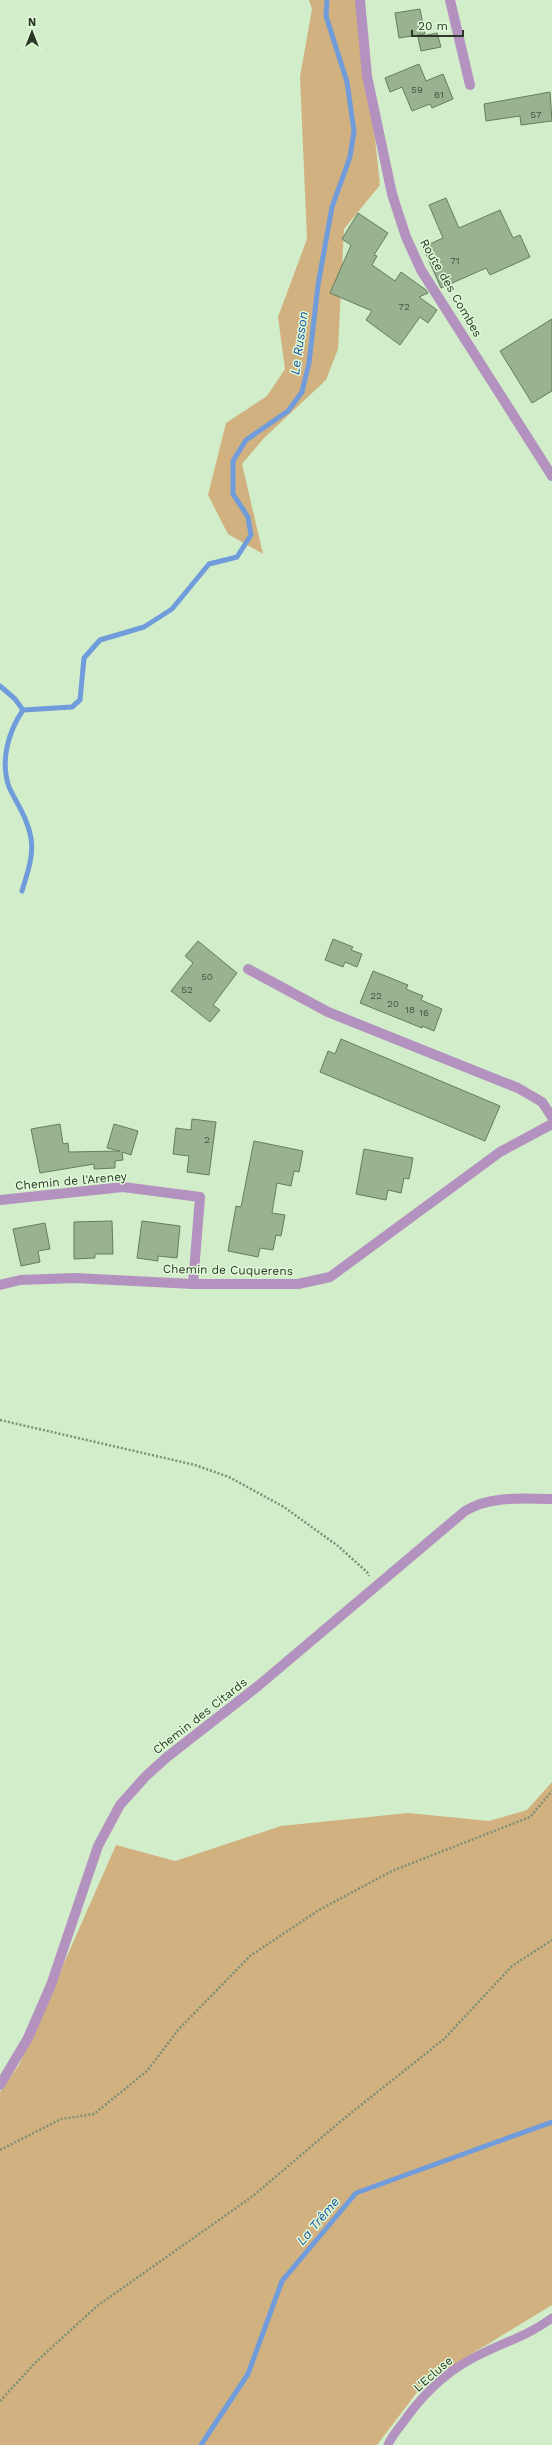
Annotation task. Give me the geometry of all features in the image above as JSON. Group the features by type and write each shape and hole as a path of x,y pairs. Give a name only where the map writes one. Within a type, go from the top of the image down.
{"street":[{"name":"Route des Combes","path":"360,0 367,76 392,194 406,237 421,270 552,476"},
{"path":"450,0 470,85"},
{"path":"248,969 328,1012 518,1088 542,1102 552,1116"},
{"name":"Chemin de Cuquerens","path":"0,1286 20,1280 75,1278 192,1284 298,1284 330,1277 500,1152 552,1124"},
{"name":"Chemin de l'Areney","path":"0,1200 123,1187 200,1197 192,1284"},
{"name":"Chemin des Citards","path":"0,2085 7,2077 28,2038 51,1985 98,1846 120,1805 146,1776 167,1757 258,1686 453,1521 474,1506 495,1500 552,1499"}],"lane":[{"name":"L'Ecluse","path":"388,2445 418,2402 454,2369 481,2353 508,2344 540,2327 552,2318"}],"path":[{"path":"0,1420 195,1465 229,1477 284,1507 338,1546 367,1572 374,1589"},
{"path":"0,2150 61,2119 94,2114 147,2071 178,2030 250,1956 319,1910 392,1871 530,1816 552,1791"},
{"path":"0,2401 36,2362 98,2306 253,2196 341,2121 444,2039 512,1966 552,1940"}],"shaded area":[{"path":"309,0 360,0 380,185 344,229 338,349 326,380 264,438 242,464 263,554 228,534 208,495 226,423 267,396 285,369 278,317 307,239 300,77 312,9"},
{"path":"552,1782 552,2305 424,2383 377,2445 0,2445 0,2092 19,2065 116,1845 175,1861 281,1826 408,1813 489,1821 527,1810"}],"building":[{"path":"420,9 425,34 399,38 395,13"},
{"path":"437,33 441,47 421,51 418,37"},
{"path":"419,64 426,81 443,74 453,99 432,108 430,104 412,111 402,87 390,92 385,78"},
{"path":"550,92 552,121 521,125 520,116 486,121 484,104"},
{"path":"446,198 459,228 500,210 513,238 520,235 530,257 490,275 486,268 441,288 423,247 443,238 429,205"},
{"path":"358,213 388,233 374,255 377,256 372,265 395,281 401,272 426,290 428,293 419,297 437,310 428,323 420,317 400,345 366,320 372,311 330,293 351,245 342,239"},
{"path":"552,319 552,391 532,403 500,351"},
{"path":"333,939 353,947 351,950 362,954 357,967 345,962 343,967 325,960"},
{"path":"198,941 237,973 213,1005 220,1010 210,1022 171,991 193,963 185,956"},
{"path":"373,971 408,985 406,989 423,996 421,1000 442,1009 434,1031 422,1026 422,1028 360,1003"},
{"path":"341,1039 500,1106 485,1141 320,1072 328,1051 335,1054"},
{"path":"192,1119 216,1122 209,1175 187,1172 189,1156 173,1154 176,1128 191,1130"},
{"path":"60,1124 63,1144 68,1143 69,1152 120,1151 107,1148 114,1124 138,1131 131,1155 122,1152 123,1160 115,1161 115,1168 94,1169 94,1164 40,1173 31,1129"},
{"path":"254,1141 303,1151 299,1172 294,1171 291,1186 277,1183 272,1213 285,1215 281,1236 276,1235 273,1250 260,1248 258,1257 228,1251 236,1206 241,1207"},
{"path":"364,1149 413,1158 409,1179 404,1178 401,1193 388,1190 386,1200 356,1194"},
{"path":"112,1221 113,1254 95,1254 95,1258 74,1259 74,1222"},
{"path":"142,1221 180,1226 177,1258 158,1256 158,1261 137,1258"},
{"path":"45,1223 50,1249 38,1251 40,1262 21,1266 13,1229"}],"waterway":[{"name":"Le Russon","path":"22,891 28,872 32,845 30,831 25,818 9,787 5,767 7,747 10,737 13,728 23,710 72,707 80,700 84,658 100,640 144,627 172,609 209,564 237,557 251,535 248,517 233,494 233,461 246,440 288,411 302,392 309,363 318,285 332,207 350,157 354,131 347,82 326,16 327,0"},
{"path":"0,686 15,699 23,710"},
{"name":"La Trême","path":"201,2445 248,2374 282,2281 356,2193 552,2122"}]}
